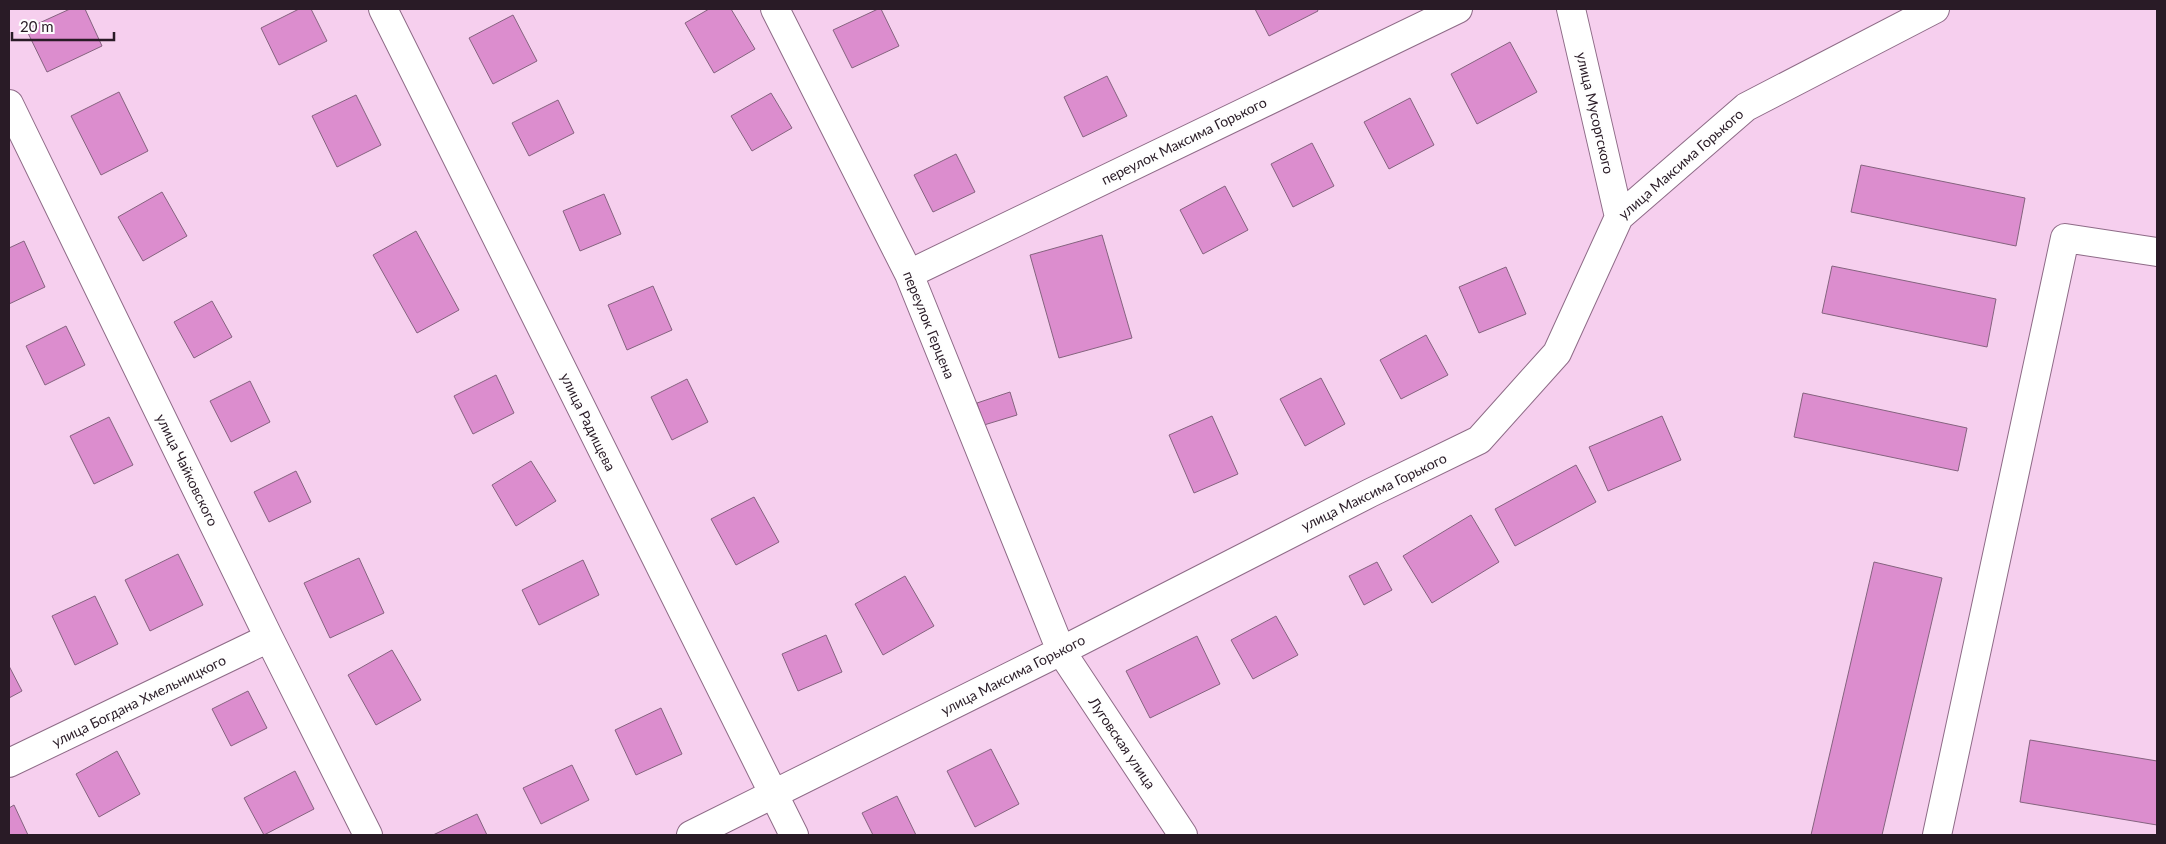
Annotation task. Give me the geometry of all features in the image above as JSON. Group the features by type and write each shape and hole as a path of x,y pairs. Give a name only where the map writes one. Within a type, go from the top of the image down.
{"street":[{"name":"улица Радищева","path":"383,9 794,835"},
{"name":"переулок Герцена","path":"775,9 909,274 1061,652"},
{"name":"переулок Максима Горького","path":"909,274 1458,9"},
{"name":"улица Мусоргского","path":"1571,9 1619,217"},
{"name":"улица Максима Горького","path":"691,835 1061,652 1370,493 1479,440 1557,353 1619,217 1746,107 1935,9"},
{"name":"улица Чайковского","path":"9,104 269,638 368,835"},
{"path":"1937,835 2065,238 2157,252"},
{"name":"улица Богдана Хмельницкого","path":"9,764 269,638"},
{"name":"Луговская улица","path":"1061,652 1183,835"}],"building":[{"path":"70,9 85,9 102,46 47,72 26,29"},
{"path":"299,9 311,9 327,41 279,65 261,28"},
{"path":"709,9 731,9 755,49 714,73 685,23"},
{"path":"881,9 899,46 852,68 833,30"},
{"path":"1255,9 1317,9 1318,11 1269,36"},
{"path":"513,15 537,61 493,84 469,38"},
{"path":"1510,42 1537,92 1477,124 1451,74"},
{"path":"1107,76 1127,116 1083,137 1064,97"},
{"path":"119,92 148,151 101,175 71,116"},
{"path":"771,93 792,128 752,151 731,116"},
{"path":"356,95 381,145 337,167 312,116"},
{"path":"1410,98 1434,145 1389,169 1364,122"},
{"path":"558,100 574,133 529,156 512,123"},
{"path":"1312,143 1334,186 1293,207 1271,164"},
{"path":"956,154 975,192 933,212 914,175"},
{"path":"1861,165 2025,198 2016,246 1851,212"},
{"path":"1225,186 1248,230 1203,254 1180,210"},
{"path":"162,192 187,236 143,261 118,217"},
{"path":"604,194 621,234 580,251 563,211"},
{"path":"416,231 459,310 417,333 373,255"},
{"path":"1102,235 1132,338 1059,358 1030,255"},
{"path":"24,241 45,287 9,304 9,248"},
{"path":"1832,266 1996,299 1987,347 1822,313"},
{"path":"1506,267 1526,314 1479,333 1459,287"},
{"path":"653,286 672,330 627,350 608,305"},
{"path":"212,301 232,337 194,358 174,322"},
{"path":"66,326 85,365 45,385 26,346"},
{"path":"1426,335 1448,375 1401,399 1380,360"},
{"path":"496,375 514,413 473,434 454,396"},
{"path":"1321,378 1345,424 1305,446 1280,399"},
{"path":"687,379 708,422 672,440 651,397"},
{"path":"250,381 270,422 231,442 210,401"},
{"path":"1010,392 1017,415 984,425 977,403"},
{"path":"1803,393 1967,428 1958,471 1794,437"},
{"path":"1212,416 1238,474 1194,493 1169,435"},
{"path":"1662,416 1681,460 1608,491 1589,447"},
{"path":"109,417 133,465 94,484 70,436"},
{"path":"531,461 556,501 516,526 492,485"},
{"path":"1576,465 1596,502 1515,546 1495,509"},
{"path":"296,471 311,502 269,522 254,492"},
{"path":"754,497 779,542 736,565 711,519"},
{"path":"1471,515 1499,562 1432,603 1403,556"},
{"path":"178,554 203,605 150,631 125,580"},
{"path":"359,558 384,613 330,638 304,583"},
{"path":"583,560 599,595 539,625 522,590"},
{"path":"1377,562 1392,590 1364,605 1349,576"},
{"path":"1874,562 1942,578 1882,835 1811,835"},
{"path":"905,576 934,626 883,655 855,604"},
{"path":"95,596 118,644 75,665 52,616"},
{"path":"1276,616 1298,655 1253,679 1231,640"},
{"path":"826,635 842,672 798,691 782,654"},
{"path":"1197,636 1220,684 1150,718 1126,671"},
{"path":"392,650 421,700 376,725 348,675"},
{"path":"9,666 22,691 9,698"},
{"path":"248,691 267,728 231,746 212,709"},
{"path":"661,708 682,754 636,775 615,730"},
{"path":"2030,740 2157,761 2157,825 2020,802"},
{"path":"991,749 1019,804 975,827 947,771"},
{"path":"117,751 140,794 99,817 76,774"},
{"path":"572,765 589,800 541,824 523,788"},
{"path":"295,771 314,809 264,835 244,798"},
{"path":"897,796 916,835 873,835 862,813"},
{"path":"14,805 28,835 9,835 9,808"},
{"path":"477,814 487,835 433,835"}]}
